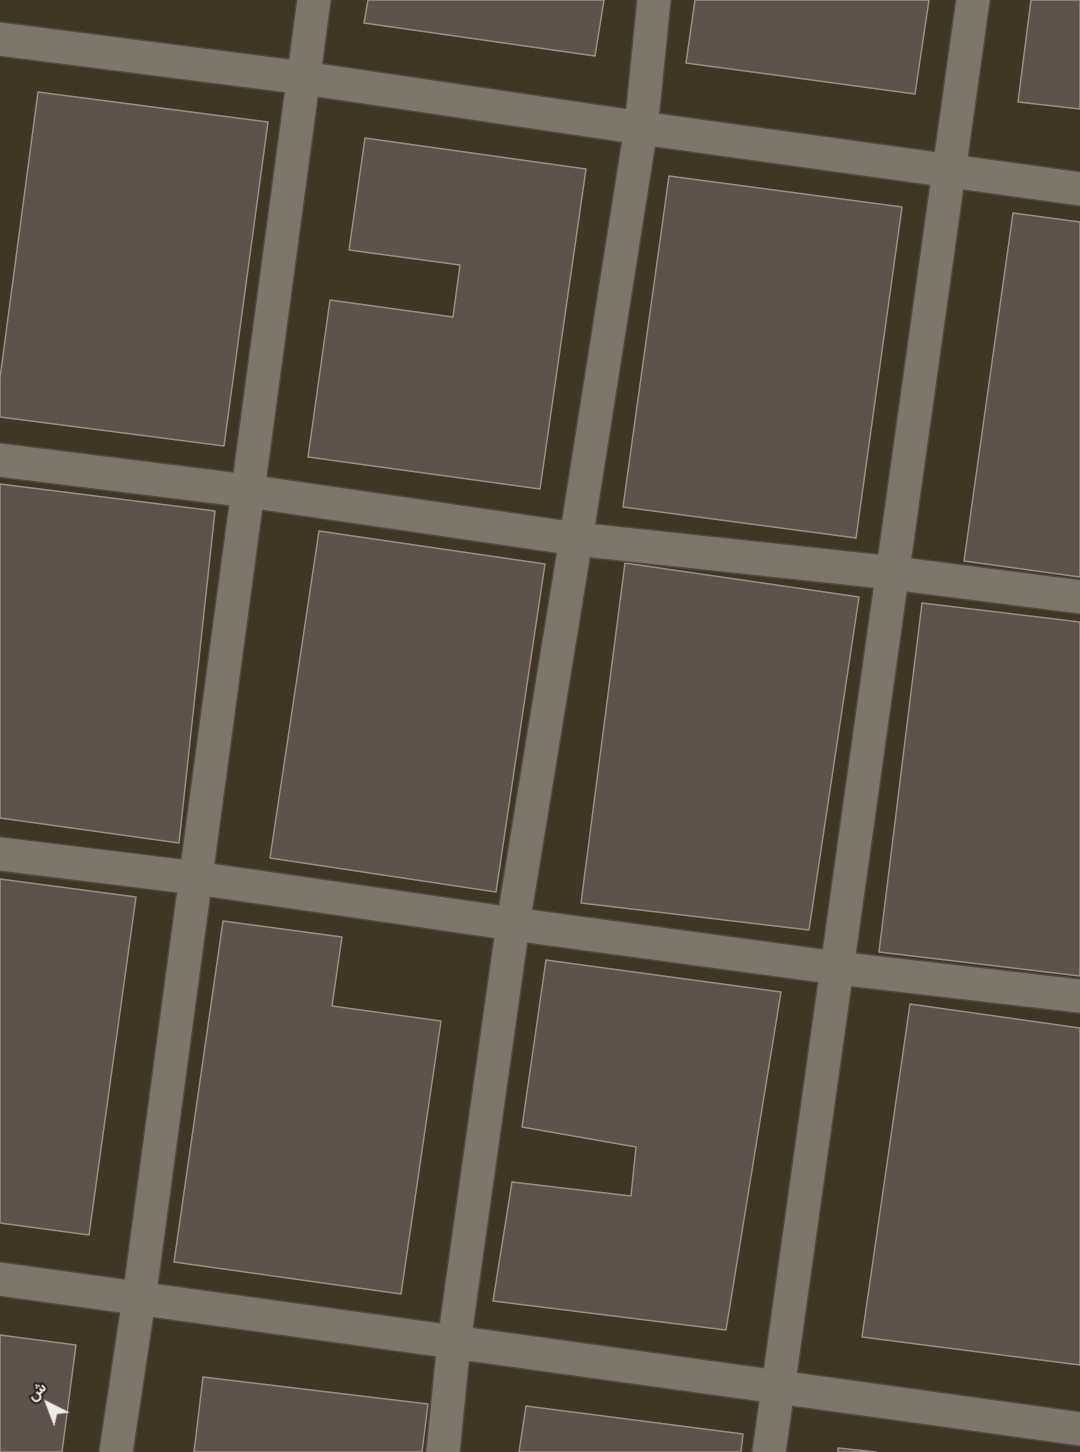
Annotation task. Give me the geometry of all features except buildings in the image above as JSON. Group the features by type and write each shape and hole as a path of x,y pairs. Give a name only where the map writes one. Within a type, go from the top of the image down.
{"lane":[{"path":"116,1452 139,1299 314,0"},
{"path":"442,1452 454,1342 513,924 641,128 654,0"},
{"path":"769,1452 973,0"},
{"path":"0,39 304,78 1080,189"},
{"path":"0,460 248,491 576,539 892,573 1080,597"},
{"path":"0,854 196,878 837,968 1080,996"},
{"path":"0,1280 1080,1429"}],"shaded area":[{"path":"0,0 1080,0 1080,1452 0,1452"}]}
